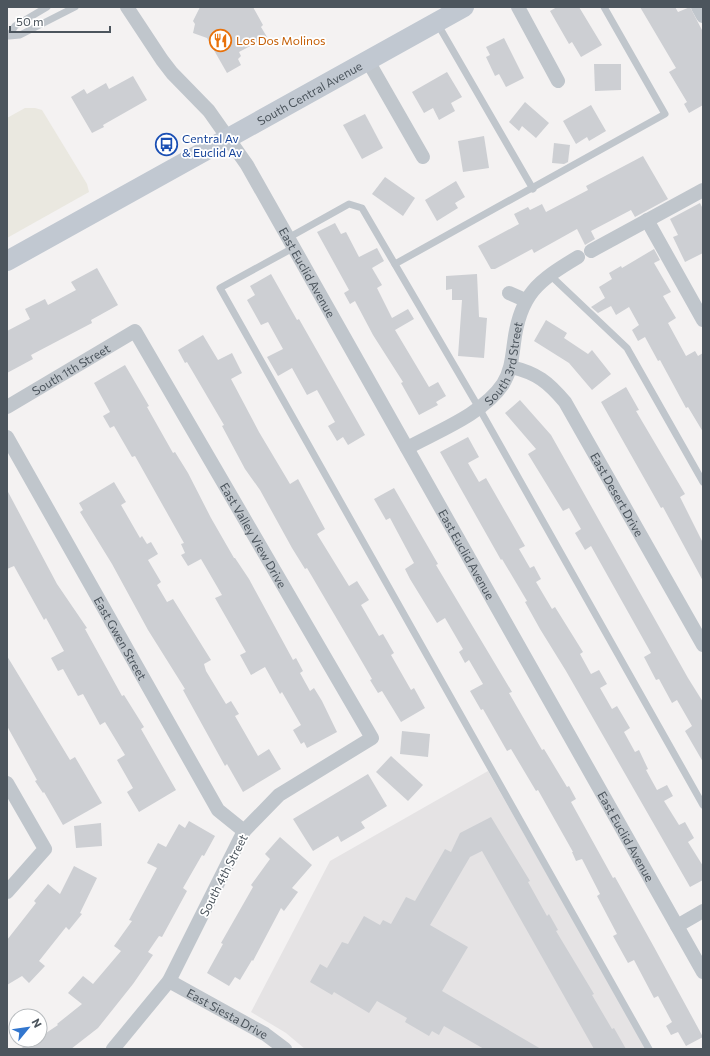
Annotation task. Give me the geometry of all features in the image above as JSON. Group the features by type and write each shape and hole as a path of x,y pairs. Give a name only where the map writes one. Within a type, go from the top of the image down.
{"main road":[{"name":"South Central Avenue","path":"7,261 464,7"}],"street":[{"name":"East Euclid Avenue","path":"127,7 165,64 209,111 247,165 703,972"},
{"path":"518,7 558,81"},
{"path":"698,7 703,16"},
{"path":"368,61 422,157"},
{"path":"591,251 703,190"},
{"path":"647,220 703,320"},
{"name":"South 3rd Street","path":"407,448 479,408 494,396 511,368 518,320 525,300 541,281 578,257"},
{"path":"509,293 525,300"},
{"name":"South 1th Street","path":"7,407 135,332"},
{"name":"East Valley View Drive","path":"135,332 372,738"},
{"name":"East Desert Drive","path":"511,368 538,376 554,388 565,402 703,645"},
{"name":"East Gwen Street","path":"7,437 218,810 244,831"},
{"name":"South 4th Street","path":"116,1048 169,981 244,831 279,795 372,738"},
{"path":"7,783 44,849 7,892"},
{"path":"677,926 703,911"},
{"name":"East Siesta Drive","path":"169,981 265,1034 285,1049"}],"lane":[{"path":"47,7 15,26 9,36 20,35 75,7"},
{"path":"395,264 533,189 665,114 604,7"},
{"path":"437,22 533,189"},
{"path":"649,1049 220,288 349,204 362,208 479,408 703,805"},
{"path":"550,275 627,348 703,482"}],"shaded area":[{"path":"25,108 42,110 87,184 89,192 7,238 7,118"},
{"path":"488,771 647,1049 305,1049 286,1033 251,1012 330,861"}],"building":[{"name":"Los Dos Molinos","path":"200,7 253,7 263,25 261,27 267,37 239,52 241,56 238,59 241,65 227,73 207,38 193,33 195,24 193,21"},
{"path":"557,7 579,7 602,45 581,57 572,42 569,44 550,11"},
{"path":"640,7 675,7 678,12 690,7 703,32 703,105 689,113 684,104 687,102 669,72 676,68"},
{"path":"504,38 524,78 506,87 499,74 495,76 486,57 490,55 486,47"},
{"path":"594,64 621,64 621,90 595,91"},
{"path":"447,72 462,97 451,103 455,111 439,120 433,108 424,113 412,92"},
{"path":"133,76 147,100 103,125 104,127 92,133 71,97 84,89 87,94 106,83 109,89"},
{"path":"525,102 549,123 536,138 522,126 519,131 509,122"},
{"path":"591,105 606,131 589,141 587,137 576,144 563,121"},
{"path":"365,114 383,148 362,159 343,125"},
{"path":"484,136 489,168 463,172 458,141"},
{"path":"554,143 570,145 568,162 564,164 552,163"},
{"path":"643,156 668,199 635,217 631,210 591,231 595,239 585,245 577,229 534,253 532,249 495,269 491,269 478,246 519,224 514,214 528,207 530,210 542,204 546,212 588,190 586,186"},
{"path":"385,177 415,198 403,216 372,194"},
{"path":"456,181 465,197 455,203 458,208 437,221 425,200"},
{"path":"700,203 703,209 703,253 685,262 673,237 678,235 670,219"},
{"path":"335,223 341,234 346,232 359,257 377,248 384,261 372,268 382,285 377,288 392,318 408,309 414,319 395,330 429,387 438,382 446,396 436,402 438,405 419,415 401,383 403,382 373,335 355,301 350,304 344,293 349,290 317,232"},
{"path":"654,249 660,260 654,263 671,292 663,296 676,318 668,323 686,356 695,351 698,356 703,353 703,432 688,407 686,408 660,360 658,361 645,337 638,341 632,330 639,325 629,307 616,315 611,306 598,313 591,307 605,298 599,287 612,279 609,273 621,266 622,268"},
{"path":"97,268 118,305 91,320 92,323 31,355 33,359 7,373 7,331 30,319 25,309 45,299 48,305 76,290 71,282"},
{"path":"271,274 297,320 299,319 365,435 348,445 343,437 337,441 328,426 335,422 317,390 307,395 292,368 278,376 267,357 283,349 268,322 261,325 247,300 255,295 250,286"},
{"path":"477,274 479,317 487,318 484,358 458,356 462,300 452,300 452,289 446,290 446,276"},
{"path":"546,320 567,333 564,338 588,354 592,350 611,374 592,390 569,363 534,341"},
{"path":"203,335 218,360 232,353 242,373 231,379 259,432 290,484 298,479 325,529 317,534 349,586 357,581 369,600 361,605 379,636 383,634 394,653 391,655 411,690 414,688 425,708 401,722 382,691 378,693 370,680 372,679 354,648 307,568 305,569 292,548 260,490 245,469 222,426 224,425 187,362 185,363 178,350"},
{"path":"125,365 149,406 147,407 173,453 175,452 188,473 234,558 249,579 293,660 296,658 303,671 300,673 310,691 314,688 337,732 307,748 304,742 301,744 293,730 301,725 282,692 280,694 265,667 251,675 240,655 246,652 215,598 222,595 201,559 188,566 181,555 185,553 181,544 184,543 135,456 132,457 114,426 110,428 103,416 110,412 94,383"},
{"path":"626,387 639,410 636,411 685,494 680,497 703,543 703,581 663,507 661,508 601,402"},
{"path":"520,400 551,435 703,702 703,762 685,731 692,726 677,700 672,703 659,679 656,680 644,657 651,653 591,546 585,550 575,533 581,529 569,508 563,511 528,454 536,449 505,413"},
{"path":"468,437 479,457 468,463 479,482 486,478 525,546 519,549 530,568 534,566 541,579 536,582 552,609 555,607 583,652 580,654 591,674 599,670 607,684 600,688 612,709 617,706 630,728 624,732 635,752 639,750 648,769 646,770 657,790 667,785 673,796 664,801 679,825 685,822 694,838 688,842 703,866 703,880 690,887 566,671 540,629 525,602 527,601 502,559 501,560 440,452"},
{"path":"114,482 126,502 121,505 140,538 142,536 147,544 151,542 158,554 148,560 161,582 157,585 167,602 173,599 211,660 204,664 206,671 226,704 231,701 239,714 235,716 258,756 269,749 281,769 243,792 227,764 225,766 183,690 185,689 148,630 112,564 80,512 83,510 79,503"},
{"path":"394,488 438,564 436,565 512,692 509,693 542,750 544,749 567,787 569,786 576,799 571,802 613,878 615,877 703,1037 686,1046 678,1032 671,1035 666,1026 672,1022 658,996 654,998 634,960 628,963 613,936 617,934 597,896 600,894 582,859 576,861 573,852 538,790 536,791 511,749 507,751 483,709 481,710 470,691 483,684 469,660 465,663 459,652 463,649 445,618 437,623 410,579 405,569 414,563 390,518 386,520 374,499"},
{"path":"7,490 57,584 87,628 85,629 122,696 124,695 144,727 141,729 176,790 139,812 127,792 133,788 117,760 125,755 105,722 100,725 83,694 78,696 63,669 58,671 51,658 64,651 46,618 44,620 14,566 7,569"},
{"path":"7,656 70,760 75,757 102,803 63,825 44,792 43,793 35,781 37,780 7,726"},
{"path":"402,731 430,734 428,757 400,754"},
{"path":"391,756 423,785 408,801 376,772"},
{"path":"368,774 387,806 361,822 365,828 341,842 338,836 313,851 293,819"},
{"path":"491,817 530,881 528,882 547,916 549,914 558,930 556,931 594,994 592,995 626,1049 594,1049 482,851 470,857 430,925 468,947 442,991 541,1049 484,1049 444,1026 439,1035 432,1031 429,1036 405,1022 407,1018 377,1001 369,1013 334,992 332,995 310,982 320,964 327,968 342,942 348,944 364,916 380,925 383,920 391,924 406,897 415,901 445,849 451,852 460,833"},
{"path":"189,821 215,836 183,888 187,891 162,937 159,936 148,952 153,955 133,984 98,1028 71,1049 20,1049 48,1048 48,1032 82,1004 68,993 83,976 93,984 121,951 114,946 132,921 129,920 157,868 147,863 158,843 166,847 179,824 185,828"},
{"path":"101,823 102,846 76,848 74,826"},
{"path":"280,837 312,865 292,888 298,892 284,911 281,908 253,961 252,960 240,980 235,977 229,986 207,973 223,944 221,943 253,887 251,885 270,859 265,854"},
{"path":"74,866 97,878 80,913 82,914 69,930 66,927 39,961 45,966 29,983 22,976 7,985 7,940 36,903 34,901 48,884 60,894"}],"place":[{"name":"Los Dos Molinos","path":"220,40"},
{"name":"Central Av & Euclid Av","path":"166,145"}]}
